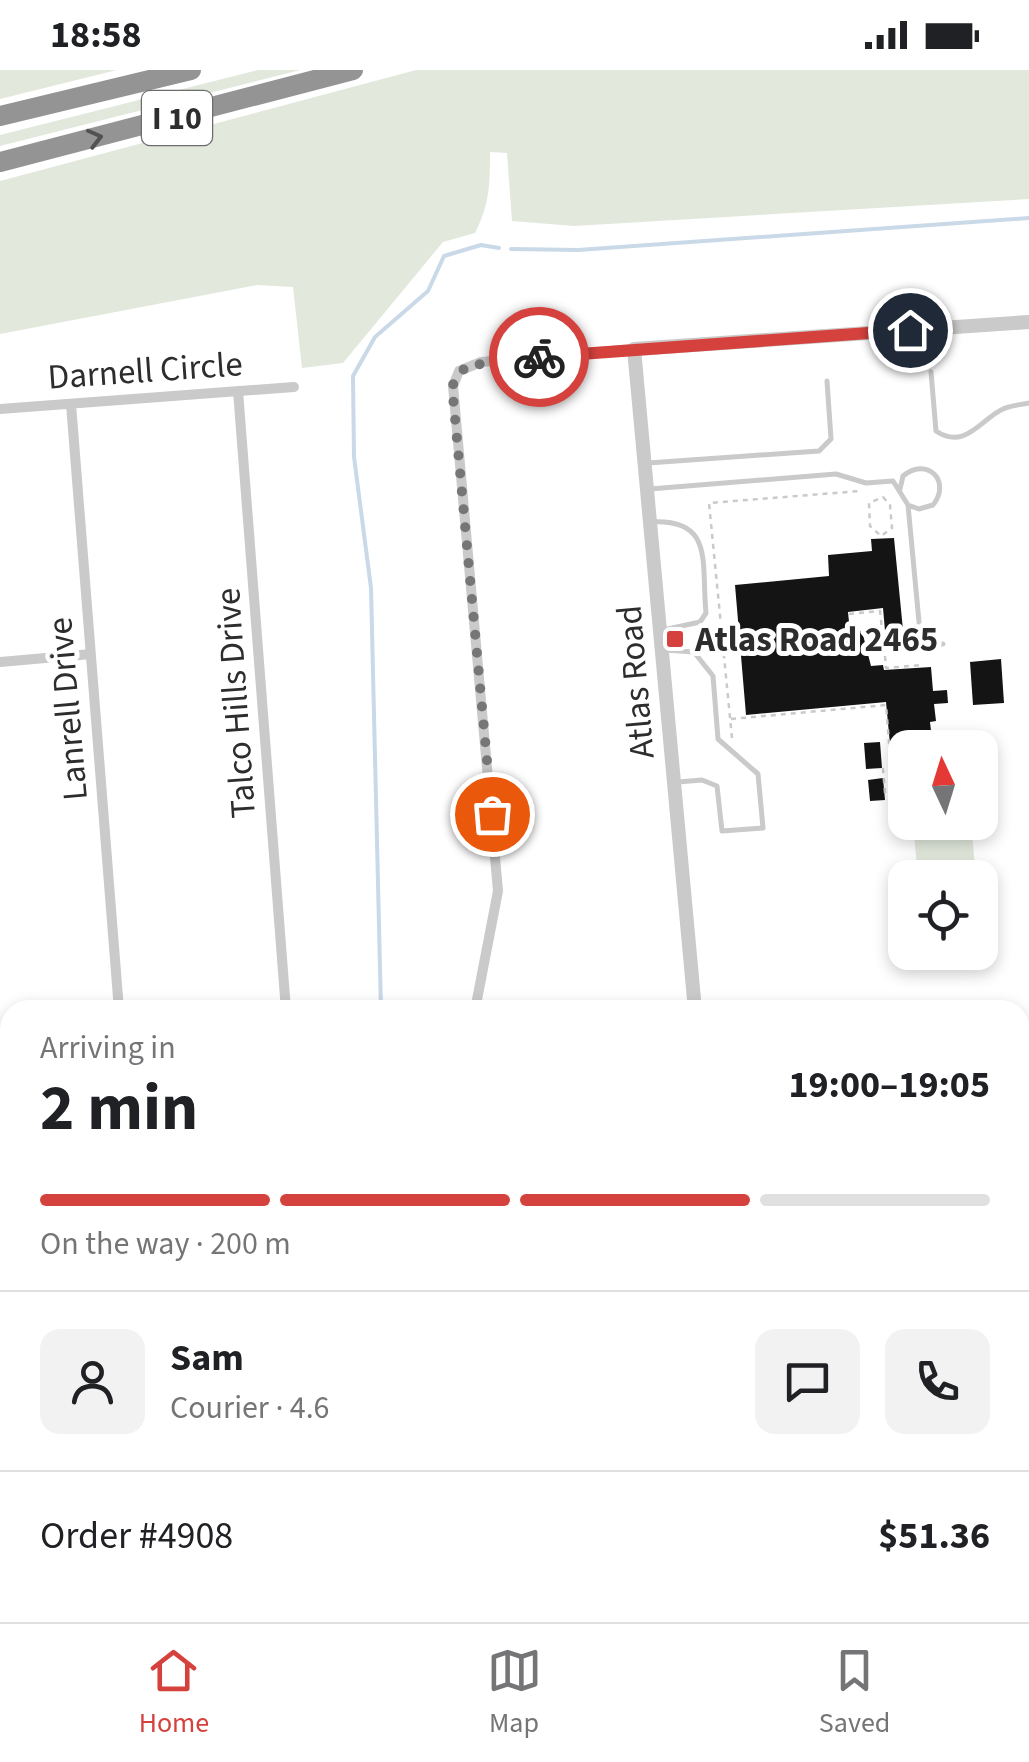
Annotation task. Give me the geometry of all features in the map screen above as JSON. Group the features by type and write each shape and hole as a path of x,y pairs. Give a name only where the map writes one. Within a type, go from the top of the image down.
{"highway":[{"name":"I 10","path":"0,116 190,70"},
{"name":"I 10","path":"0,162 353,70"}],"street":[{"path":"477,1000 498,890 452,400 459,371 481,362 1029,322"},
{"name":"Atlas Road","path":"634,349 694,1000"},
{"name":"Darnell Circle","path":"0,409 294,387"},
{"name":"Talco Hills Drive","path":"238,391 285,1000"},
{"name":"Lanrell Drive","path":"70,404 118,1000"},
{"path":"0,662 90,654"}],"lane":[{"path":"931,372 936,432 944,437 967,435 987,424 1000,409 1029,403"},
{"path":"645,463 819,451 831,438 827,381"},
{"path":"900,489 903,476 915,468 929,469 939,479 941,493 933,505 919,509 908,505"},
{"path":"647,489 836,474 866,483 892,481 908,505 921,644"},
{"path":"650,522 674,521 689,526 698,539 706,613 700,622 660,631"},
{"path":"888,646 943,644"},
{"path":"662,651 694,652 710,667 718,739 758,774 763,828 722,832 717,786 702,780 674,782"}],"path":[{"path":"880,498 869,502 870,526 884,536 892,528 890,505 880,498 878,490 888,489"},
{"path":"732,739 710,503 860,492"},
{"path":"850,614 880,611"},
{"path":"886,668 922,665"},
{"path":"730,720 886,706 888,730"},
{"path":"881,747 888,746"},
{"path":"885,794 883,769 888,768"}],"shaded area":[{"path":"0,70 117,70 0,99"},
{"path":"258,70 300,70 0,146 0,135"},
{"path":"416,70 1029,70 1029,199 574,226 512,221 507,153 490,152 486,203 475,233 443,242 343,363 302,368 293,287 257,285 0,334 0,181"},
{"path":"914,840 973,840 974,860 916,860"}],"building":[{"path":"894,538 903,630 885,631 883,608 848,612 850,632 862,631 871,666 883,665 884,670 931,667 933,691 947,690 948,703 934,704 936,721 930,722 931,730 889,730 886,702 746,715 735,585 829,576 828,555 872,551 871,539"},
{"path":"1001,659 1004,703 973,705 970,662"},
{"path":"880,742 882,768 866,769 864,743"},
{"path":"883,778 885,800 870,801 868,780"}],"waterway":[{"path":"511,249 578,250 1029,218"},
{"path":"381,1000 371,588 354,457 353,376 375,337 428,291 444,256 481,245 499,248"}],"way so far":[{"path":"492,814 452,386 466,366 539,357"}],"place":[{"name":"Atlas Road 2465","path":"675,639"}],"route":[{"path":"539,357 910,330"}]}
